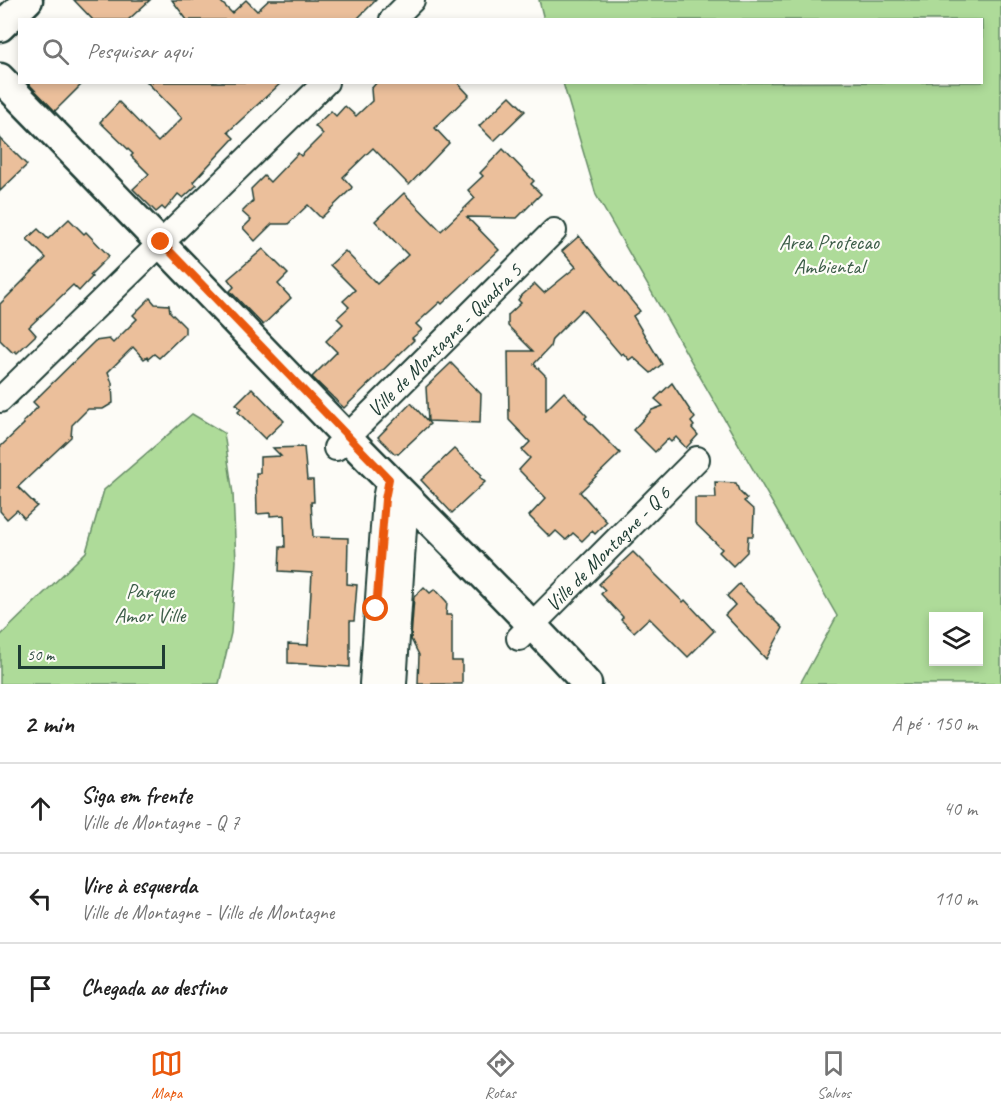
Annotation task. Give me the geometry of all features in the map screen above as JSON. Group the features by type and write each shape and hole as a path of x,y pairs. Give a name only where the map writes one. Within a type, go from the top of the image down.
{"street":[{"path":"0,27 28,0"},
{"path":"394,18 412,0"},
{"path":"0,78 155,249 396,499 526,631 587,684"},
{"path":"0,400 324,84"},
{"path":"0,103 155,249"},
{"name":"Ville de Montagne - Quadra 5","path":"342,443 554,231"},
{"name":"Ville de Montagne - Q 6","path":"526,631 697,459"},
{"path":"372,684 396,499"},
{"path":"394,684 396,499"},
{"path":"526,631 563,684"}],"green space":[{"name":"Area Protecao Ambiental","path":"539,0 1001,0 1001,684 800,684 837,616 596,195 563,84 983,84 983,18 544,18"},
{"name":"Parque Amor Ville","path":"192,414 224,433 233,494 236,561 231,633 219,684 0,684 0,636 86,552 104,490"}],"building":[{"path":"74,0 150,0 130,18 91,18"},
{"path":"172,0 219,0 232,13 246,0 257,11 269,0 376,0 358,18 186,18"},
{"path":"29,84 82,84 55,111"},
{"path":"149,84 280,84 228,132 234,138 193,182 197,185 183,198 178,194 165,210 162,207 156,212 133,189 149,174 131,156 133,154 100,122 119,102 158,142 182,118"},
{"path":"375,84 459,84 469,95 435,128 449,143 409,185 373,148 343,177 352,187 351,189 321,218 308,205 288,224 272,224 255,241 243,228 251,220 242,212 253,201 251,189 264,176 270,182 298,153 301,156 323,134 315,126 331,111 336,116 345,106 356,116 372,101 371,89"},
{"path":"510,96 525,111 494,141 479,126"},
{"path":"0,138 27,165 0,191"},
{"path":"503,149 534,181 531,184 541,194 517,218 467,217 499,250 442,304 440,302 416,324 422,330 412,338 414,340 344,408 312,377 337,352 326,341 343,324 337,318 349,307 343,301 355,290 330,265 345,251 377,284 408,255 375,221 404,193 441,231 475,198 468,190 483,176 480,173"},
{"path":"69,219 84,234 86,232 109,256 90,275 92,277 79,291 73,285 29,327 36,335 17,353 15,351 13,353 0,340 0,304 46,258 27,239 38,229 48,239"},
{"path":"579,236 640,311 633,316 662,364 651,373 633,357 629,360 623,353 621,355 582,309 552,339 550,347 534,364 546,376 546,410 564,392 587,416 585,418 620,453 580,492 607,522 595,534 592,531 582,541 573,533 566,540 556,531 550,537 529,516 546,498 519,470 530,458 522,450 530,442 509,420 508,351 533,351 508,326 508,315 521,303 518,300 520,297 535,284 544,293 576,267 562,251"},
{"path":"263,249 288,274 278,284 291,298 263,325 230,291 234,287 228,279"},
{"path":"150,298 155,304 169,305 170,312 185,327 185,333 159,358 154,354 144,359 133,347 108,372 112,383 113,403 103,409 88,409 72,425 71,437 18,487 37,506 24,518 17,510 7,519 0,511 0,447 38,407 33,402 95,341 109,339 113,343 137,319 133,315"},
{"path":"451,363 481,394 480,423 428,421 426,387"},
{"path":"672,383 695,418 691,422 694,426 692,428 698,435 686,448 676,437 671,442 668,439 655,452 633,430 652,410 663,406 655,399"},
{"path":"252,388 284,421 265,439 238,412 241,409 236,404"},
{"path":"411,403 430,424 398,454 395,454 378,437"},
{"path":"304,447 307,480 313,480 314,502 311,502 313,537 348,538 347,584 357,585 354,621 350,621 350,667 288,663 288,644 308,645 312,573 279,571 280,547 285,547 284,515 257,514 256,473 260,473 260,457 281,456 273,448"},
{"path":"454,449 482,475 480,477 485,482 452,513 421,480"},
{"path":"715,482 736,483 739,491 747,499 744,501 754,510 753,536 748,536 747,552 733,566 719,552 722,549 695,523 695,498 716,498"},
{"path":"633,552 683,602 685,600 714,631 688,657 649,618 634,632 621,620 623,617 601,594 605,590 599,584"},
{"path":"739,584 783,628 766,659 725,615 735,605 727,596"},
{"path":"424,587 430,593 435,589 447,602 446,615 452,615 452,661 462,661 462,684 418,684 419,655 411,639 414,597"}],"route":[{"path":"161,242 389,479 385,499 376,609"}]}
